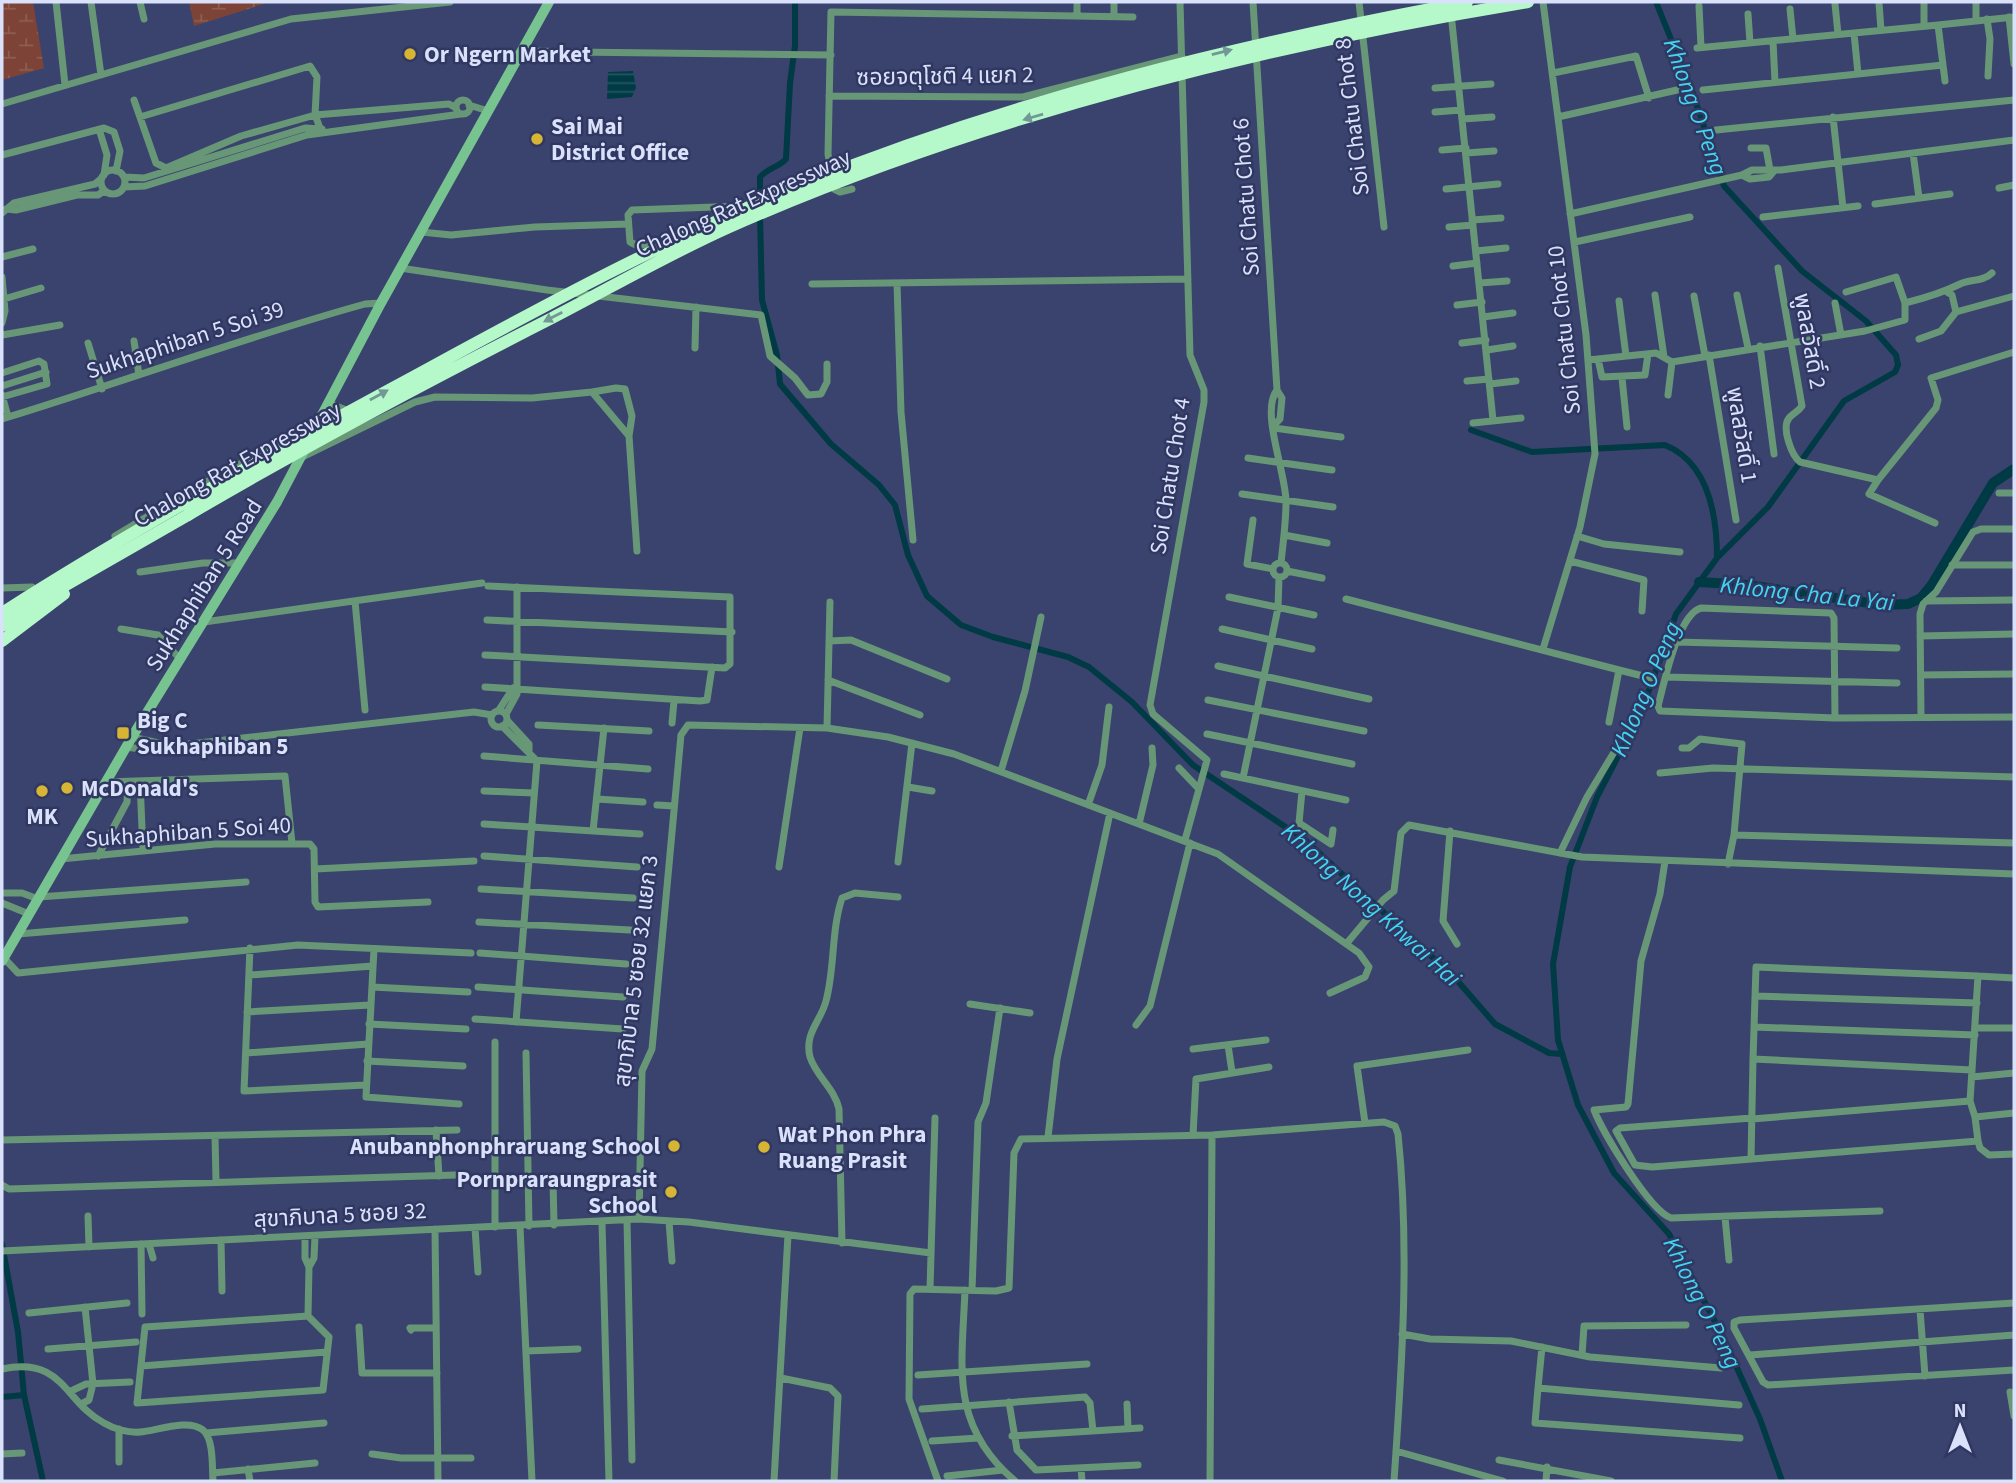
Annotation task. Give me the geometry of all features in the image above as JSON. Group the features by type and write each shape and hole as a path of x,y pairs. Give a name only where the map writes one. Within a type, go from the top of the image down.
{"highway":[{"name":"Chalong Rat Expressway","path":"2,613 162,513 487,337 656,249 791,189 996,116 1195,58 1267,41 1467,2"},
{"name":"Chalong Rat Expressway","path":"2,626 31,605 143,540 432,379 662,258 813,193 998,127 1160,79 1351,33 1528,2"},
{"path":"2,641 143,540"}],"main road":[{"name":"Sukhaphiban 5 Road","path":"3,960 126,747 240,563 300,459 400,268 549,2"}],"street":[{"path":"56,2 65,85"},
{"path":"91,2 102,75"},
{"path":"140,2 144,19"},
{"path":"2,104 291,19 450,2"},
{"path":"1077,2 1077,14"},
{"path":"1114,2 1114,16"},
{"name":"Soi Chatu Chot 4","path":"1180,2 1190,355 1204,390 1205,402 1150,705 1153,714 1207,760 1199,789"},
{"name":"Soi Chatu Chot 6","path":"1252,2 1277,390 1272,397 1270,419 1274,427 1286,500 1281,563"},
{"name":"Soi Chatu Chot 8","path":"1359,2 1384,227"},
{"path":"1450,2 1493,420"},
{"name":"Soi Chatu Chot 10","path":"1543,2 1575,242 1595,448 1577,536 1543,649"},
{"path":"1924,2 1924,26"},
{"path":"1976,2 1976,21"},
{"path":"1879,3 1881,30"},
{"path":"1835,4 1838,34"},
{"path":"1699,6 1699,48 2012,17 2014,64"},
{"path":"1790,9 1793,39"},
{"path":"852,189 840,192 834,189 828,164 830,16 836,11 1133,17"},
{"path":"1748,14 1750,43"},
{"path":"1987,19 1990,39 1988,76"},
{"path":"1938,25 1945,81"},
{"path":"1854,33 1858,74"},
{"path":"1773,41 1775,82"},
{"path":"523,47 535,51 572,52 831,55"},
{"path":"1553,73 1636,56 1648,98"},
{"name":"ซอยจตุโชติ 4 แยก 2","path":"829,96 1023,97 1182,57"},
{"path":"140,117 305,65 314,68 319,115 325,131"},
{"path":"1703,90 1943,65"},
{"path":"1435,88 1491,84"},
{"path":"1558,117 1677,90"},
{"path":"134,100 156,163 166,168 241,136 319,115 449,104 486,116"},
{"path":"1716,130 2014,100"},
{"path":"4,211 14,203 46,194 76,191 98,195 104,191 117,194 124,187 145,186 325,131 348,130 463,110"},
{"path":"1435,112 1461,110"},
{"path":"1463,119 1492,117"},
{"path":"1833,117 1843,208"},
{"path":"2,155 110,128 120,151 116,171"},
{"path":"116,171 124,177 144,178 306,128 325,131"},
{"path":"99,129 107,155 103,176 104,191"},
{"path":"1570,214 1740,176 1752,170 1838,163 2014,140"},
{"path":"1751,148 1766,148 1772,170"},
{"path":"1442,150 1494,151"},
{"path":"1913,153 1919,198"},
{"path":"4,211 49,202 95,184 103,176 116,171"},
{"path":"124,177 124,187"},
{"path":"1446,189 1498,184"},
{"path":"1999,187 2014,185"},
{"path":"46,194 49,202"},
{"path":"1875,204 1950,194"},
{"path":"653,245 632,245 628,215 632,210 742,206"},
{"path":"1763,217 1858,206"},
{"path":"1575,242 1690,217"},
{"path":"1449,228 1501,218"},
{"path":"421,232 451,235 535,227 628,224"},
{"path":"1476,251 1506,248"},
{"path":"2,257 33,249"},
{"path":"1453,265 1477,263"},
{"path":"400,268 547,290 761,315 769,351 775,361 786,369 805,393 814,396 824,390 827,364"},
{"name":"พูลสวัสดิ์ 2","path":"1778,268 1802,406 1787,421 1793,456 1800,462 1878,480"},
{"path":"1905,303 1947,292 1961,284 1986,278 1992,273"},
{"path":"1588,360 1648,354 1664,357 1672,362 1888,327 1905,320 1905,303 1894,277 1846,292"},
{"path":"2,278 5,311 2,323"},
{"path":"812,284 1188,279"},
{"path":"1480,283 1507,281"},
{"path":"897,283 901,424 913,540"},
{"path":"4,299 41,288"},
{"path":"1947,292 1952,295 1956,312"},
{"path":"1656,295 1664,357"},
{"path":"1737,295 1748,348"},
{"name":"พูลสวัสดิ์ 1","path":"1694,296 1736,520"},
{"path":"1919,339 1941,331 1956,312 2014,296"},
{"path":"1619,301 1626,356"},
{"path":"1457,305 1482,302"},
{"name":"Sukhaphiban 5 Soi 39","path":"5,418 102,389 312,318 365,304 381,303"},
{"path":"1835,303 1841,335"},
{"path":"695,348 696,307"},
{"path":"1483,317 1513,313"},
{"path":"2,335 60,325"},
{"path":"1462,343 1486,340"},
{"path":"134,341 139,375"},
{"path":"88,343 102,389"},
{"path":"1487,350 1513,346"},
{"path":"1760,346 1774,454"},
{"path":"1935,523 1869,494 1936,408 1938,400 1931,377 2014,352"},
{"path":"1598,359 1602,377 1622,378 1645,375 1648,354"},
{"path":"2,373 39,361 44,364 47,384 2,397 5,418"},
{"path":"1668,395 1672,362"},
{"path":"96,369 113,363"},
{"path":"2,386 46,372"},
{"path":"1622,378 1627,427"},
{"path":"1466,382 1516,382"},
{"path":"300,459 415,402 435,397 532,398 616,387 625,389 632,416 629,436 637,551"},
{"path":"593,392 629,436"},
{"path":"329,403 382,419"},
{"path":"1473,423 1521,418"},
{"path":"1274,427 1341,437"},
{"path":"2,607 227,471 283,441 301,436 310,437"},
{"path":"1248,458 1332,470"},
{"path":"1999,493 2014,493"},
{"path":"1242,494 1333,507"},
{"path":"1243,778 1278,608 1279,577 1273,569 1247,564 1253,520"},
{"path":"1921,717 1920,609 1936,592 1976,530 2014,529"},
{"path":"1284,535 1328,543"},
{"path":"1577,536 1604,544 1619,543 1681,552"},
{"path":"1570,562 1644,580 1642,611"},
{"path":"140,572 203,563 240,563"},
{"path":"1273,569 1281,563 1287,571 1322,578"},
{"path":"1952,565 2014,565"},
{"path":"1279,577 1287,571"},
{"path":"204,622 485,584 726,596 732,601 730,664 725,668 485,654"},
{"path":"2,588 32,587"},
{"path":"501,717 515,688 517,587"},
{"path":"1229,597 1314,615"},
{"path":"1346,600 1651,678"},
{"path":"1925,601 2014,600"},
{"path":"355,601 365,710"},
{"path":"827,728 830,602"},
{"path":"1835,718 1835,618 1828,612 1701,608 1692,612 1676,642 1658,709 1663,712 1835,718 2014,717"},
{"path":"1001,771 1041,617"},
{"path":"486,620 732,632"},
{"path":"121,628 158,635 181,660"},
{"path":"1222,629 1311,649"},
{"path":"1920,636 2014,634"},
{"path":"829,641 851,640 947,679"},
{"path":"1676,642 1898,648"},
{"path":"1218,666 1369,699"},
{"path":"485,687 674,701 707,700 712,667"},
{"path":"1609,722 1619,670"},
{"path":"1921,676 2014,674"},
{"path":"1666,677 1897,683"},
{"path":"828,680 920,715"},
{"path":"1208,700 1364,731"},
{"path":"672,723 674,701"},
{"path":"1088,804 1102,765 1109,707"},
{"path":"126,747 155,751 172,746 474,712 501,717 537,761 516,1022"},
{"name":"สุขาภิบาล 5 ซอย 32 แยก 3","path":"639,1219 642,1071 652,1049 674,806 684,728 688,725 722,724 800,728"},
{"path":"538,725 649,731"},
{"path":"593,831 604,728"},
{"path":"779,867 800,728 827,728 912,743 1001,771 1225,858 1347,943 1365,959 1368,972 1356,984 1330,993"},
{"path":"1207,734 1352,764"},
{"path":"132,737 172,746"},
{"path":"1682,748 1689,748 1700,739 1741,743 1734,835 1728,864"},
{"path":"898,862 912,743"},
{"path":"1139,824 1153,765 1152,748"},
{"path":"1562,853 1587,797 1615,749"},
{"path":"484,756 648,769"},
{"path":"1136,1025 1150,1006 1199,789 1179,768"},
{"path":"1660,774 1677,774 1694,768 2014,777"},
{"path":"1224,774 1346,800"},
{"path":"106,782 285,776 292,843"},
{"path":"140,782 143,851"},
{"path":"98,856 127,803 128,783"},
{"path":"908,787 932,791"},
{"path":"484,791 534,793"},
{"path":"1302,791 1299,823 1331,844 1333,830"},
{"path":"597,799 643,802"},
{"path":"657,805 674,806"},
{"path":"1048,1137 1057,1059 1110,813"},
{"path":"484,824 640,834"},
{"path":"1347,943 1396,887 1401,833 1405,826 1450,831 1583,857 2014,874"},
{"path":"1450,831 1443,921 1457,944"},
{"path":"1734,835 2014,843"},
{"name":"Sukhaphiban 5 Soi 40","path":"61,859 215,844 310,844 314,849 315,902 318,907 428,902"},
{"path":"484,856 637,867"},
{"path":"315,869 474,861"},
{"path":"1665,861 1660,894 1641,961 1628,1104 1626,1107 1594,1110 1641,1192 1671,1219 1880,1211"},
{"path":"2,893 22,892 38,898 246,882"},
{"path":"481,889 633,898"},
{"path":"842,1244 839,1109 837,1100 811,1058 809,1040 813,1024 826,1003 842,898 855,893 898,897"},
{"path":"2,903 29,914"},
{"path":"18,934 184,920"},
{"path":"479,922 630,930"},
{"path":"3,960 18,973 250,948 298,946 475,953 626,964"},
{"path":"250,948 244,1091 365,1085"},
{"path":"373,949 366,1097 459,1104"},
{"path":"249,975 373,966"},
{"path":"1751,1159 1756,967 2014,978"},
{"path":"1978,976 1970,1101 1978,1141 1980,1149 1989,1155 2014,1154"},
{"path":"372,987 468,992"},
{"path":"478,987 623,997"},
{"path":"1755,996 1977,1003"},
{"path":"970,1004 1030,1013"},
{"path":"247,1012 370,1005"},
{"path":"1000,1008 986,1103 978,1122 969,1290 961,1372 964,1405 978,1438 1003,1471 1015,1481"},
{"path":"475,1019 623,1029"},
{"path":"369,1024 466,1029"},
{"path":"1754,1027 1975,1031 2014,1028"},
{"path":"1193,1049 1266,1040"},
{"path":"495,1042 495,1227"},
{"path":"246,1053 368,1044"},
{"path":"1228,1045 1232,1072"},
{"path":"1365,1123 1357,1066 1468,1050"},
{"path":"526,1053 529,1226"},
{"path":"1753,1059 1972,1074 2014,1073"},
{"path":"367,1061 463,1066"},
{"path":"1193,1135 1196,1079 1269,1067"},
{"path":"1970,1101 1620,1128 1615,1131 1629,1159 1642,1167 1978,1141"},
{"path":"1975,1117 2014,1113"},
{"path":"930,1289 935,1118"},
{"path":"938,1481 909,1399 911,1294 914,1289 1009,1288 1015,1146 1027,1137 1212,1135 1390,1122 1398,1134 1404,1206 1402,1334 1394,1481"},
{"path":"436,1130 439,1176"},
{"path":"2,1140 457,1130"},
{"path":"1210,1481 1212,1135"},
{"path":"215,1136 216,1181"},
{"path":"2,1186 456,1175"},
{"path":"553,1180 554,1225"},
{"path":"88,1216 89,1247"},
{"path":"1725,1217 1729,1260"},
{"name":"สุขาภิบาล 5 ซอย 32","path":"5,1251 639,1219 931,1253"},
{"path":"627,1220 632,1460"},
{"path":"669,1221 672,1261"},
{"path":"602,1222 609,1481"},
{"path":"520,1227 532,1481"},
{"path":"475,1228 478,1272"},
{"path":"435,1229 438,1481"},
{"path":"774,1481 788,1235"},
{"path":"305,1236 305,1258 309,1267 308,1316 329,1337 323,1390 136,1404 145,1327 308,1316"},
{"path":"309,1267 314,1258 315,1236"},
{"path":"221,1240 222,1291"},
{"path":"145,1244 153,1258"},
{"path":"142,1314 145,1244"},
{"path":"29,1313 127,1303"},
{"path":"2014,1303 1734,1322 1734,1328 1763,1382 1768,1385 2014,1370"},
{"path":"81,1404 89,1400 93,1384 85,1307"},
{"path":"1920,1310 1925,1376"},
{"path":"1582,1355 1584,1326 1686,1325"},
{"path":"359,1327 362,1373 436,1373"},
{"path":"411,1330 410,1328 436,1328"},
{"path":"1402,1334 1430,1339 1499,1340 1582,1355 1721,1368"},
{"path":"1749,1355 2014,1335"},
{"path":"48,1349 136,1342"},
{"path":"1542,1347 1535,1423 1740,1438"},
{"path":"526,1351 578,1349"},
{"path":"141,1366 327,1352"},
{"path":"918,1375 1087,1364"},
{"path":"5,1368 27,1366 51,1376 71,1391 102,1423 137,1433 189,1425 206,1433 324,1423"},
{"path":"781,1378 830,1388 838,1396 834,1481"},
{"path":"71,1391 78,1386 130,1382"},
{"path":"1538,1388 1739,1405"},
{"path":"2010,1392 2014,1416"},
{"path":"922,1409 1087,1397 1093,1431"},
{"path":"1009,1402 1012,1436 1019,1455 1036,1470 1138,1465"},
{"path":"1127,1404 1128,1428"},
{"path":"1012,1436 1140,1428"},
{"path":"119,1429 119,1462"},
{"path":"206,1433 213,1477 248,1469 315,1463"},
{"path":"932,1441 978,1438"},
{"path":"1396,1451 1503,1481"},
{"path":"2,1454 22,1453"},
{"path":"372,1454 471,1458"},
{"path":"1499,1460 1547,1466 1611,1481"},
{"path":"1546,1481 1547,1466"},
{"path":"1081,1468 1082,1481"},
{"path":"248,1469 250,1481"},
{"path":"947,1476 1003,1471"}],"green space":[{"path":"2,2 33,2 44,68 2,80"},
{"path":"189,2 270,2 194,26"}],"shaded area":[{"path":"633,71 636,88 632,97 607,99 608,72"}],"waterway":[{"name":"Khlong Nong Khwai Hai","path":"760,201 760,177 786,159 795,46 795,2"},
{"name":"Khlong O Peng","path":"1656,2 1692,91 1724,186 1802,271 1866,321 1896,355 1898,365 1895,372 1844,401 1768,507 1717,558 1676,614 1642,710 1597,797 1570,867 1553,964 1558,1040 1578,1105 1614,1173 1669,1234 1723,1337 1760,1419 1782,1481"},
{"name":"Khlong Nong Khwai Hai","path":"760,215 762,300 777,355 780,384 831,444 879,485 895,505 908,555 927,596 961,625 993,637 1068,657 1089,667 1132,702 1193,765 1305,840 1455,978 1495,1024 1549,1053 1562,1054"},
{"path":"1471,430 1532,452 1665,445 1692,464 1708,492 1715,525 1717,558"},
{"name":"Khlong Cha La Yai","path":"1699,582 1748,585 1883,605 1908,604 1921,598 1931,586 1993,483 2014,469"},
{"path":"2,1244 18,1332 24,1395 43,1481"},
{"path":"2,1397 24,1395"}],"place":[{"name":"Or Ngern Market","path":"410,54"},
{"name":"Sai Mai District Office","path":"537,139"},
{"name":"Big C Sukhaphiban 5","path":"123,733"},
{"name":"McDonald's","path":"67,788"},
{"name":"MK","path":"42,791"},
{"name":"Anubanphonphraruang School","path":"674,1146"},
{"name":"Wat Phon Phra Ruang Prasit","path":"764,1147"},
{"name":"Pornpraraungprasit School","path":"671,1192"}]}
